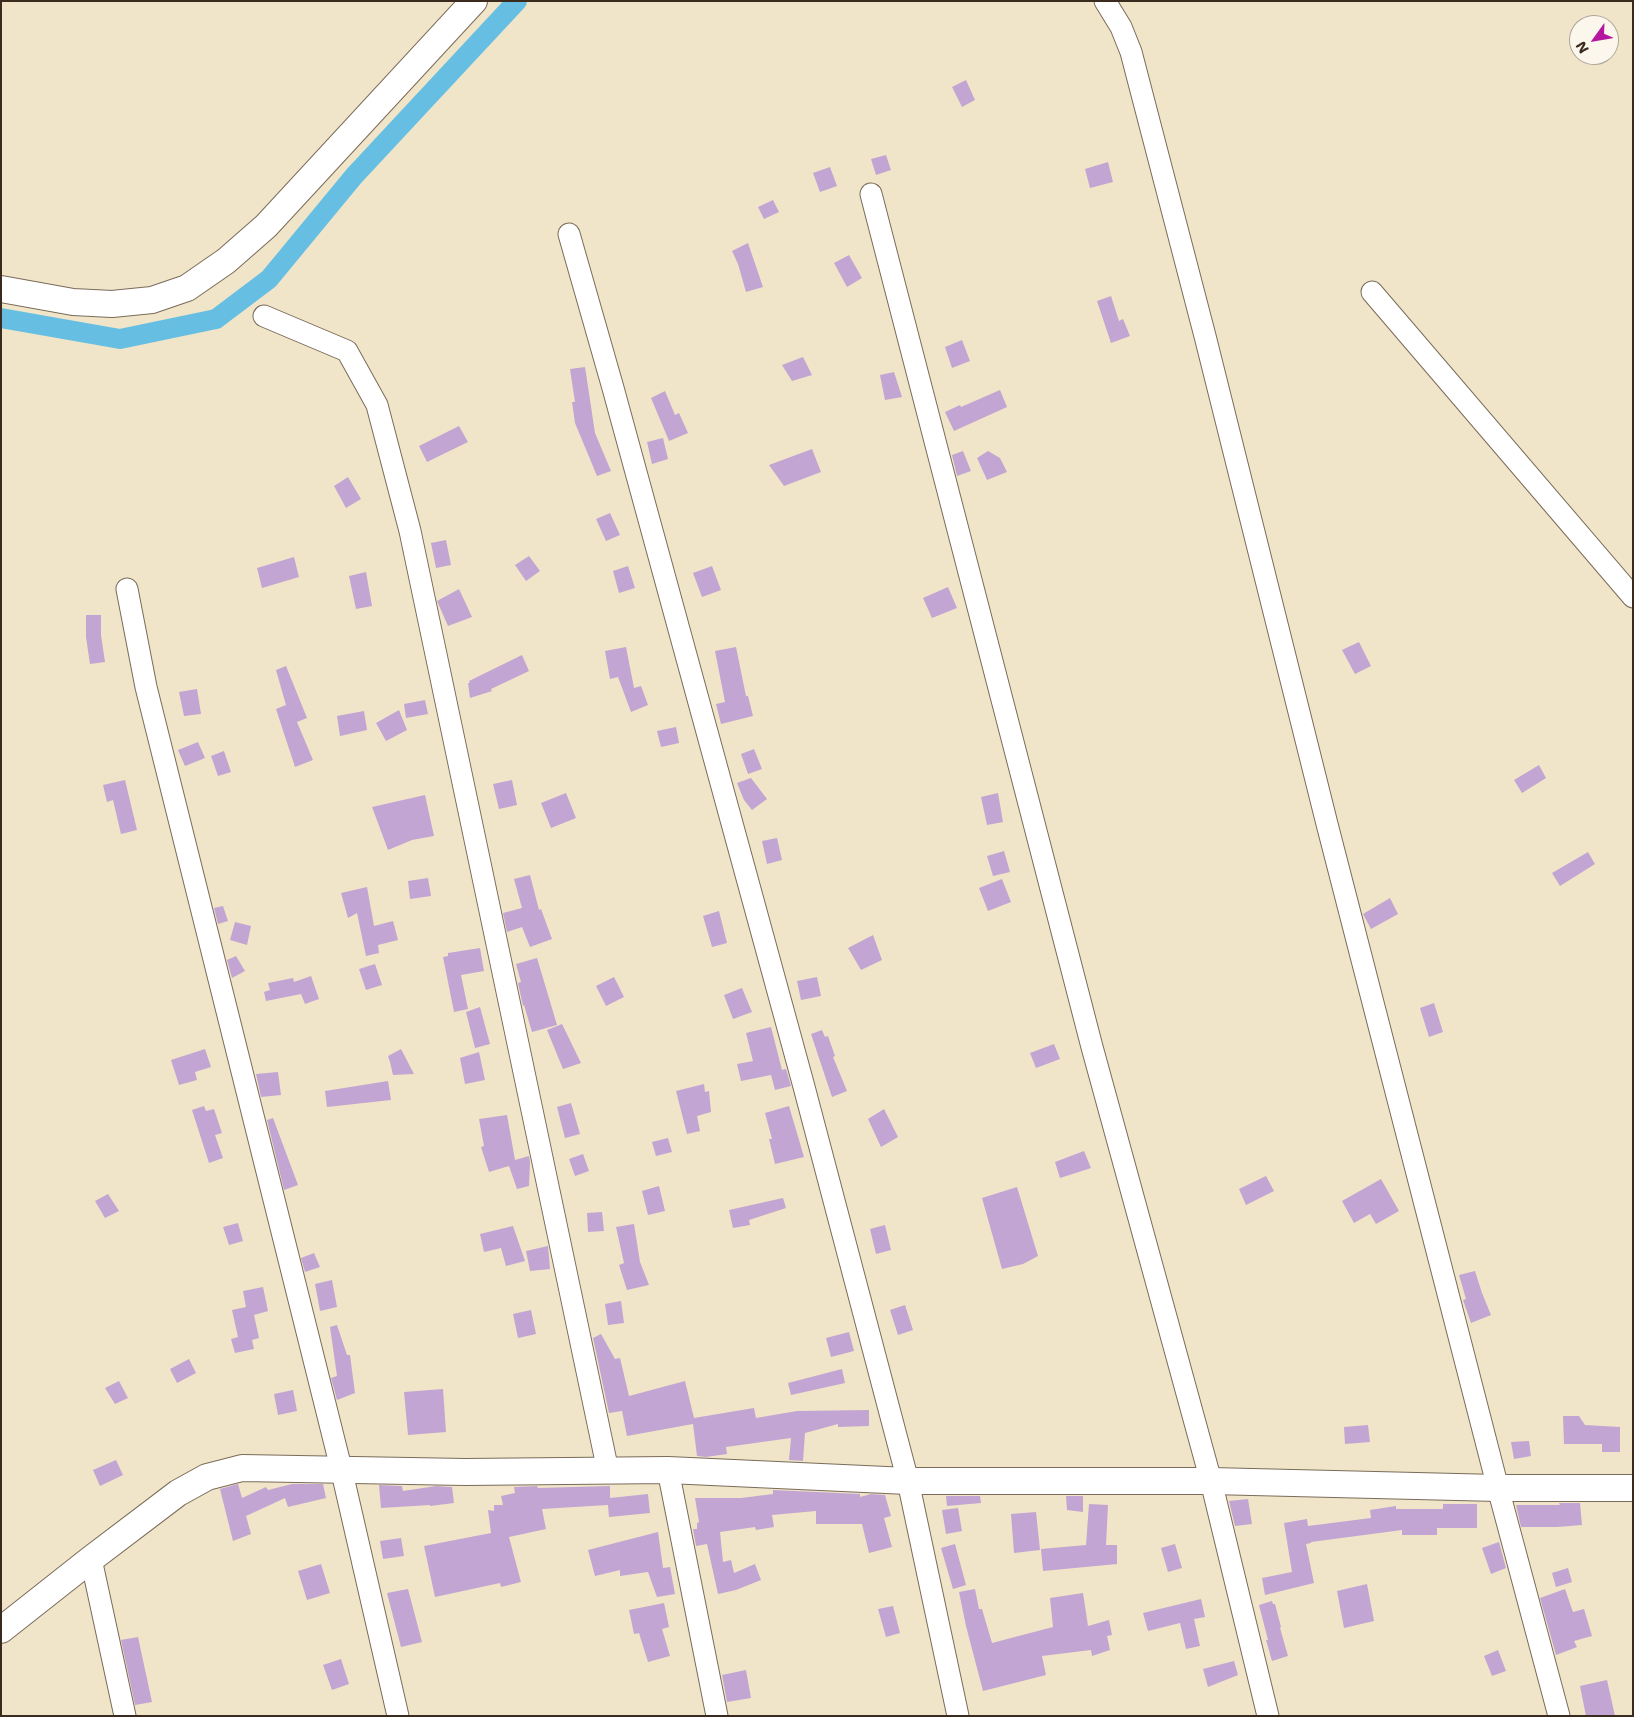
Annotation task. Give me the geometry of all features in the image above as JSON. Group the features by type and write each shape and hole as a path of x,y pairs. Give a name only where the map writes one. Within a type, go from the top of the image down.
{"street":[{"path":"1,290 72,302 112,304 152,300 187,288 226,261 266,226 474,1"},
{"path":"1105,1 1120,27 1131,52 1498,1488 1559,1716"},
{"path":"870,194 1092,1047 1211,1481 1268,1716"},
{"path":"569,234 616,398 803,1083 908,1481 958,1716"},
{"path":"1372,292 1633,597"},
{"path":"264,316 347,351 377,405 410,531 608,1471"},
{"path":"127,589 146,687 341,1468 398,1716"},
{"path":"1,1630 178,1493 207,1477 242,1468 341,1468 465,1472 668,1470 908,1481 1211,1481 1498,1488 1633,1488"},
{"path":"668,1470 717,1716"},
{"path":"91,1559 125,1716"}],"building":[{"path":"966,80 975,100 962,107 952,87"},
{"path":"886,155 891,170 876,175 871,159"},
{"path":"1108,162 1113,182 1090,188 1085,169"},
{"path":"830,167 837,186 820,192 813,173"},
{"path":"773,200 779,212 764,219 758,207"},
{"path":"748,243 763,287 746,292 732,251"},
{"path":"849,255 862,278 847,287 834,263"},
{"path":"1111,296 1119,321 1123,319 1130,336 1111,343 1097,301"},
{"path":"962,340 970,361 952,368 945,347"},
{"path":"803,357 812,375 792,381 782,365"},
{"path":"585,367 595,433 611,471 597,476 575,423 572,402 575,402 570,369"},
{"path":"894,372 902,397 885,400 880,375"},
{"path":"1000,390 1007,407 954,431 945,412"},
{"path":"665,391 675,415 679,413 688,433 669,441 651,398"},
{"path":"459,426 468,442 427,462 419,446"},
{"path":"663,438 668,459 652,464 647,442"},
{"path":"812,449 821,472 784,486 769,465"},
{"path":"963,451 971,471 957,476 952,455"},
{"path":"988,451 1000,458 1007,472 987,480 977,458"},
{"path":"348,477 361,499 346,508 334,486"},
{"path":"610,513 620,535 606,541 596,519"},
{"path":"446,540 451,565 436,568 431,543"},
{"path":"529,556 540,571 526,581 515,565"},
{"path":"294,557 299,577 262,588 257,568"},
{"path":"628,566 635,588 619,593 613,571"},
{"path":"712,566 721,590 702,597 693,573"},
{"path":"366,572 372,606 356,609 349,576"},
{"path":"948,587 957,608 932,618 923,598"},
{"path":"459,589 472,617 448,626 437,601"},
{"path":"86,615 101,615 101,635 105,662 90,664 86,637"},
{"path":"1359,642 1371,666 1355,674 1342,650"},
{"path":"626,647 634,688 641,686 648,705 631,712 618,677 610,679 605,651"},
{"path":"736,647 746,696 748,696 753,716 721,724 716,704 725,702 715,651"},
{"path":"522,655 529,671 491,689 492,691 470,698 469,681"},
{"path":"286,666 307,718 297,722 313,760 295,767 276,709 286,705 276,670"},
{"path":"197,689 201,714 184,716 179,692"},
{"path":"425,700 428,714 406,718 404,704"},
{"path":"399,710 407,730 386,741 376,723"},
{"path":"364,711 367,730 340,736 337,716"},
{"path":"676,727 679,743 661,747 657,731"},
{"path":"198,742 205,758 185,766 178,750"},
{"path":"754,749 762,769 748,774 741,754"},
{"path":"224,751 231,772 218,776 211,756"},
{"path":"1539,765 1546,778 1522,793 1514,780"},
{"path":"751,778 767,799 752,810 744,800 737,783"},
{"path":"125,780 137,830 121,834 113,800 107,802 103,785"},
{"path":"512,780 517,805 499,809 493,784"},
{"path":"566,793 576,818 551,828 541,803"},
{"path":"998,793 1003,822 987,825 981,797"},
{"path":"425,795 434,836 412,840 388,850 372,807"},
{"path":"777,838 782,860 767,864 762,841"},
{"path":"1004,851 1010,872 993,876 987,856"},
{"path":"1588,852 1595,864 1560,886 1552,873"},
{"path":"530,875 539,910 541,909 552,939 530,947 522,927 507,932 503,913 522,908 514,879"},
{"path":"428,878 431,896 410,899 408,881"},
{"path":"1002,879 1011,902 988,911 979,888"},
{"path":"367,887 374,926 393,921 398,940 378,945 379,953 366,956 357,913 348,918 341,893"},
{"path":"1390,898 1398,914 1371,929 1363,914"},
{"path":"223,906 228,921 218,924 214,908"},
{"path":"719,911 727,943 712,947 703,916"},
{"path":"235,922 251,926 247,945 230,940"},
{"path":"873,935 882,960 861,970 848,948"},
{"path":"480,948 484,971 461,975 468,1009 454,1012 443,957 448,956 448,953"},
{"path":"236,956 245,971 232,978 227,960"},
{"path":"537,958 557,1025 532,1032 523,1006 518,983 521,982 516,964"},
{"path":"375,964 382,985 366,990 359,969"},
{"path":"311,976 319,999 305,1004 301,994 266,1001 264,992 270,990 268,983 293,978 294,982"},
{"path":"614,977 624,997 606,1006 596,986"},
{"path":"817,977 821,996 801,1000 797,981"},
{"path":"742,988 752,1012 733,1019 724,995"},
{"path":"1434,1003 1443,1032 1429,1037 1420,1008"},
{"path":"480,1007 490,1044 475,1048 466,1012"},
{"path":"562,1024 581,1063 563,1069 547,1030"},
{"path":"771,1027 782,1070 786,1069 791,1086 775,1090 771,1075 741,1081 737,1064 753,1061 746,1033"},
{"path":"822,1030 825,1037 828,1036 835,1056 833,1057 847,1091 832,1097 811,1034"},
{"path":"1054,1044 1060,1059 1036,1068 1030,1053"},
{"path":"205,1049 211,1067 195,1072 197,1080 179,1085 171,1060"},
{"path":"401,1049 414,1074 393,1075 388,1056"},
{"path":"479,1052 485,1080 465,1084 460,1058"},
{"path":"278,1072 281,1095 261,1097 256,1074"},
{"path":"388,1081 391,1100 327,1107 325,1091"},
{"path":"704,1084 705,1092 709,1091 711,1112 697,1116 700,1131 687,1134 676,1091"},
{"path":"571,1103 580,1134 565,1138 557,1107"},
{"path":"204,1106 206,1111 214,1109 222,1133 215,1135 223,1158 209,1163 192,1110"},
{"path":"789,1106 804,1157 775,1164 769,1139 772,1139 765,1113"},
{"path":"884,1109 898,1137 881,1147 868,1119"},
{"path":"507,1115 515,1160 529,1156 530,1162 529,1186 517,1189 509,1166 489,1172 481,1147 484,1146 479,1119"},
{"path":"273,1118 298,1185 284,1190 267,1120"},
{"path":"668,1138 672,1152 656,1156 652,1142"},
{"path":"1084,1151 1091,1168 1060,1178 1055,1162"},
{"path":"583,1154 589,1171 575,1176 569,1159"},
{"path":"1266,1176 1274,1191 1246,1205 1239,1189"},
{"path":"1381,1179 1399,1211 1376,1224 1370,1214 1354,1223 1342,1201"},
{"path":"659,1186 665,1211 648,1215 642,1191"},
{"path":"1017,1187 1038,1256 1023,1264 1002,1269 982,1198"},
{"path":"108,1194 119,1211 105,1218 95,1201"},
{"path":"783,1198 786,1208 749,1220 750,1225 733,1228 729,1210"},
{"path":"602,1212 604,1231 588,1232 587,1213"},
{"path":"238,1223 243,1241 229,1245 223,1227"},
{"path":"634,1224 640,1262 649,1285 627,1290 619,1265 624,1263 616,1227"},
{"path":"885,1225 891,1250 876,1254 870,1229"},
{"path":"513,1226 525,1261 506,1266 501,1248 484,1252 480,1234"},
{"path":"548,1246 550,1269 530,1271 526,1251"},
{"path":"314,1253 320,1267 305,1272 301,1258"},
{"path":"1475,1271 1491,1315 1471,1323 1463,1300 1466,1299 1459,1275"},
{"path":"332,1280 337,1307 320,1311 315,1284"},
{"path":"263,1287 268,1311 254,1315 259,1338 252,1340 254,1349 235,1353 231,1339 238,1337 232,1310 246,1307 243,1291"},
{"path":"621,1301 624,1323 608,1325 605,1304"},
{"path":"905,1305 913,1330 898,1335 890,1310"},
{"path":"531,1310 536,1334 518,1338 513,1314"},
{"path":"337,1325 347,1355 350,1355 355,1393 337,1400 331,1378 337,1376 330,1327"},
{"path":"849,1332 854,1351 831,1357 826,1338"},
{"path":"601,1334 615,1359 620,1358 629,1396 685,1381 694,1418 754,1408 756,1418 797,1411 869,1410 869,1426 838,1427 838,1424 805,1433 803,1461 789,1460 791,1438 726,1447 727,1454 706,1457 697,1456 693,1424 627,1436 622,1411 609,1413 593,1338"},
{"path":"189,1359 196,1373 177,1383 170,1369"},
{"path":"842,1369 845,1383 791,1395 788,1383"},
{"path":"119,1381 128,1398 115,1404 105,1388"},
{"path":"443,1389 446,1432 408,1435 404,1392"},
{"path":"293,1390 297,1411 278,1415 274,1394"},
{"path":"1563,1416 1579,1416 1585,1425 1620,1427 1620,1452 1602,1452 1602,1444 1564,1444"},
{"path":"1368,1425 1370,1442 1345,1444 1344,1427"},
{"path":"1529,1441 1531,1456 1514,1459 1511,1442"},
{"path":"116,1460 123,1475 100,1486 93,1470"},
{"path":"238,1484 242,1498 266,1487 268,1490 292,1484 323,1484 326,1498 288,1507 285,1498 246,1516 251,1534 233,1541 220,1489"},
{"path":"379,1485 402,1486 403,1491 436,1486 452,1487 454,1503 381,1508"},
{"path":"537,1486 538,1488 610,1486 610,1498 648,1494 650,1513 609,1517 608,1505 542,1509 546,1529 509,1537 521,1582 501,1587 500,1583 435,1597 424,1546 491,1533 488,1510 494,1511 494,1505 503,1505 501,1496 515,1493 514,1487"},
{"path":"773,1490 860,1494 860,1497 871,1494 885,1495 891,1516 884,1518 892,1547 869,1553 862,1524 816,1524 816,1511 772,1515 774,1527 756,1530 755,1527 720,1532 723,1562 731,1560 734,1573 755,1564 761,1580 736,1590 718,1594 707,1544 696,1546 693,1529 697,1529 697,1523 699,1522 695,1498 741,1498 773,1494"},
{"path":"946,1496 980,1496 981,1503 947,1506"},
{"path":"1066,1496 1083,1496 1083,1512 1067,1510"},
{"path":"1248,1499 1252,1524 1235,1526 1229,1501"},
{"path":"1559,1503 1580,1503 1582,1525 1521,1527 1516,1505 1560,1505"},
{"path":"1089,1504 1108,1505 1106,1545 1117,1545 1117,1564 1043,1571 1041,1549 1086,1545"},
{"path":"1443,1504 1477,1504 1477,1528 1437,1528 1437,1535 1402,1535 1402,1530 1311,1542 1306,1544 1314,1583 1265,1595 1262,1578 1292,1572 1284,1523 1307,1519 1308,1526 1371,1518 1370,1510 1396,1506 1396,1509 1443,1509"},
{"path":"958,1508 962,1531 946,1534 942,1510"},
{"path":"1036,1512 1040,1550 1014,1553 1011,1514"},
{"path":"658,1532 663,1568 670,1567 675,1594 657,1597 648,1572 620,1576 620,1570 595,1576 588,1550"},
{"path":"401,1538 404,1556 383,1559 380,1541"},
{"path":"1499,1542 1506,1568 1491,1574 1482,1548"},
{"path":"955,1544 966,1585 953,1589 941,1548"},
{"path":"1175,1544 1182,1568 1168,1572 1161,1548"},
{"path":"321,1564 330,1593 307,1600 298,1571"},
{"path":"1568,1568 1572,1582 1556,1587 1552,1573"},
{"path":"1367,1584 1374,1621 1344,1628 1337,1591"},
{"path":"408,1589 422,1642 401,1647 387,1593"},
{"path":"975,1589 979,1609 982,1609 992,1643 1053,1627 1050,1598 1083,1593 1088,1626 1109,1620 1112,1635 1107,1636 1110,1650 1092,1656 1091,1650 1042,1656 1046,1675 983,1691 959,1592"},
{"path":"1565,1589 1573,1612 1584,1609 1592,1636 1574,1641 1577,1647 1556,1655 1540,1598"},
{"path":"1201,1599 1205,1617 1194,1619 1200,1646 1186,1649 1180,1623 1148,1631 1143,1613"},
{"path":"1272,1601 1275,1604 1288,1656 1272,1661 1259,1605"},
{"path":"664,1603 669,1627 662,1629 670,1656 648,1662 639,1633 634,1634 629,1610"},
{"path":"893,1606 900,1633 886,1637 878,1609"},
{"path":"138,1637 152,1702 135,1705 121,1640"},
{"path":"1498,1650 1506,1671 1492,1676 1484,1656"},
{"path":"341,1659 349,1684 332,1690 323,1665"},
{"path":"1234,1661 1238,1675 1208,1687 1203,1669"},
{"path":"746,1670 751,1698 727,1702 722,1675"},
{"path":"1607,1680 1615,1716 1586,1716 1580,1686"}],"waterway":[{"path":"1,318 120,339 216,319 269,279 354,176 517,1"}]}
